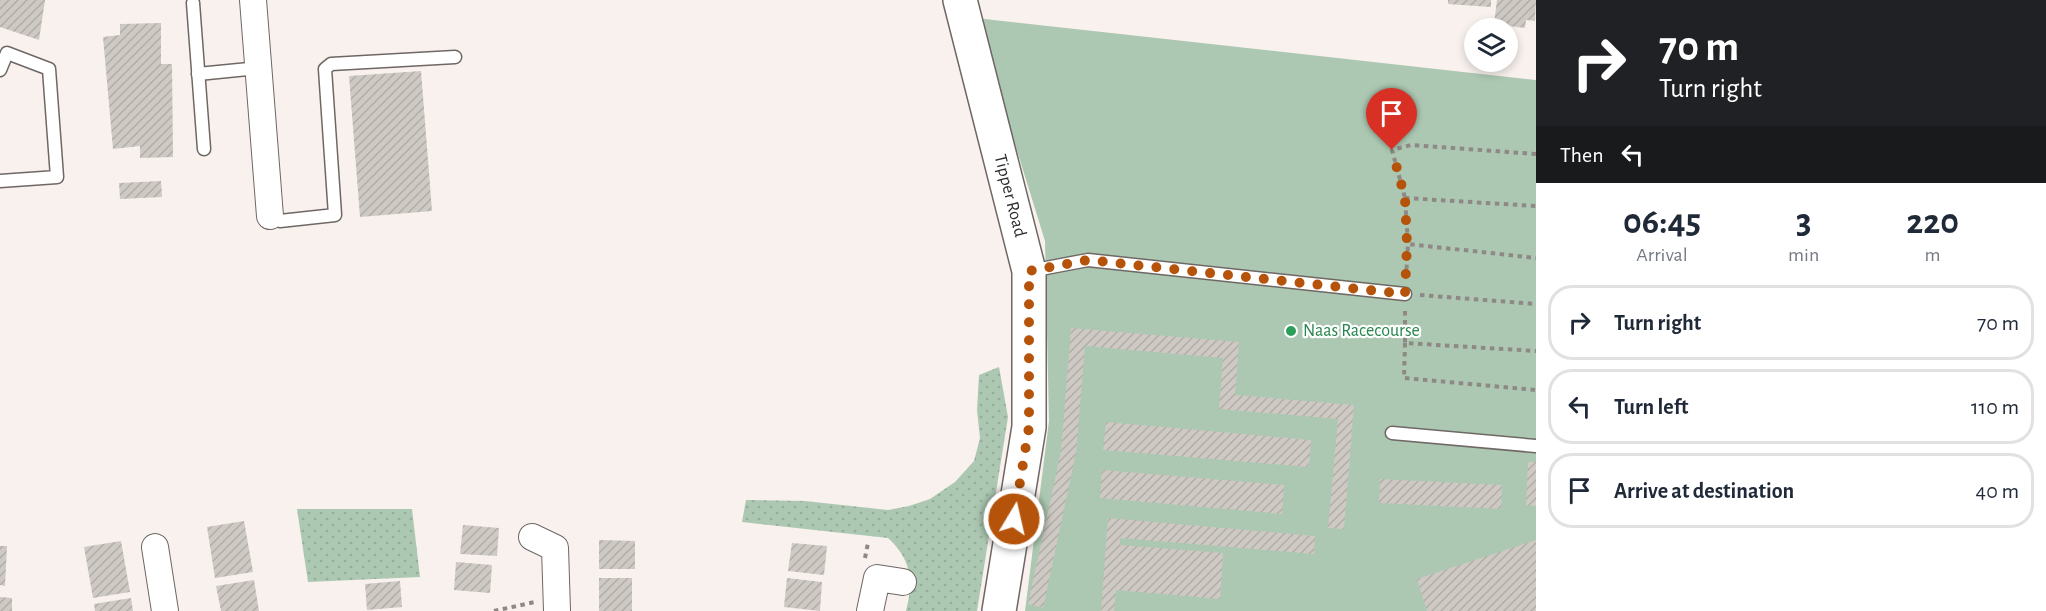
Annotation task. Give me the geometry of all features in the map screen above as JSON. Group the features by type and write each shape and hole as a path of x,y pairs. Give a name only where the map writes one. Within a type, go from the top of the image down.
{"street":[{"path":"253,0 270,216"},
{"name":"Tipper Road","path":"960,0 1029,271 1029,427 999,611"},
{"path":"532,537 555,548 548,604"},
{"path":"156,547 165,611"},
{"path":"870,611 877,578 903,582"}],"lane":[{"path":"193,3 204,149"},
{"path":"0,70 7,53 49,69 57,177 0,181"},
{"path":"270,216 280,221 335,215 325,69 331,64 455,57"},
{"path":"198,74 258,68"},
{"path":"1029,271 1088,260 1405,294"},
{"path":"1392,433 1536,447"}],"path":[{"path":"1536,154 1411,145 1392,150 1405,198 1407,244 1404,378 1536,390"},
{"path":"1405,198 1536,206"},
{"path":"1407,244 1536,258"},
{"path":"1405,294 1536,304"},
{"path":"1405,343 1536,351"},
{"path":"494,611 534,603 548,604"}],"green space":[{"name":"Naas Racecourse","path":"976,18 1536,80 1536,611 1025,611 1049,421 1045,241"},
{"path":"999,367 1008,417 977,611 906,611 910,590 909,571 902,554 888,538 742,522 746,500 805,501 888,510 930,499 955,482 974,461 980,438 977,410 979,375"},
{"path":"297,509 412,509 420,577 308,582"}],"building":[{"path":"0,0 45,0 39,40 0,27"},
{"path":"1448,0 1491,0 1491,7 1448,4"},
{"path":"1497,0 1536,0 1535,21 1526,20 1525,28 1518,27 1518,18 1495,18"},
{"path":"161,23 161,64 172,64 173,157 140,158 140,146 113,149 103,37 120,35 120,24"},
{"path":"421,71 432,211 360,217 349,76"},
{"path":"161,181 162,197 120,199 119,183"},
{"path":"1071,328 1239,342 1235,395 1354,405 1344,529 1328,528 1338,419 1219,409 1223,358 1085,346 1076,453 1043,608 1028,604 1061,451"},
{"path":"1106,422 1311,440 1309,467 1103,450"},
{"path":"1528,462 1536,462 1536,506 1526,505"},
{"path":"1102,470 1284,485 1282,514 1100,498"},
{"path":"1380,479 1502,485 1501,509 1379,503"},
{"path":"1108,518 1315,536 1314,554 1120,538 1120,545 1223,553 1220,599 1116,590 1114,611 1101,611"},
{"path":"244,521 253,572 215,578 207,527"},
{"path":"463,525 499,528 497,556 460,554"},
{"path":"599,540 635,541 635,569 599,569"},
{"path":"1536,540 1536,611 1427,611 1417,579"},
{"path":"121,541 130,592 93,598 84,547"},
{"path":"792,543 827,546 824,575 788,571"},
{"path":"0,546 7,546 5,586 0,585"},
{"path":"456,562 492,565 490,593 454,590"},
{"path":"599,578 632,578 632,611 599,611"},
{"path":"787,578 822,582 820,611 784,607"},
{"path":"254,580 259,611 221,611 216,586"},
{"path":"400,581 402,607 367,610 365,584"},
{"path":"0,597 12,598 12,611 0,611"},
{"path":"131,598 133,611 95,611 94,604"}],"place":[{"name":"Naas Racecourse","path":"1291,331"}],"route":[{"path":"1014,519 1029,427 1029,271 1088,260 1405,294 1407,244 1405,198 1392,150"}]}
